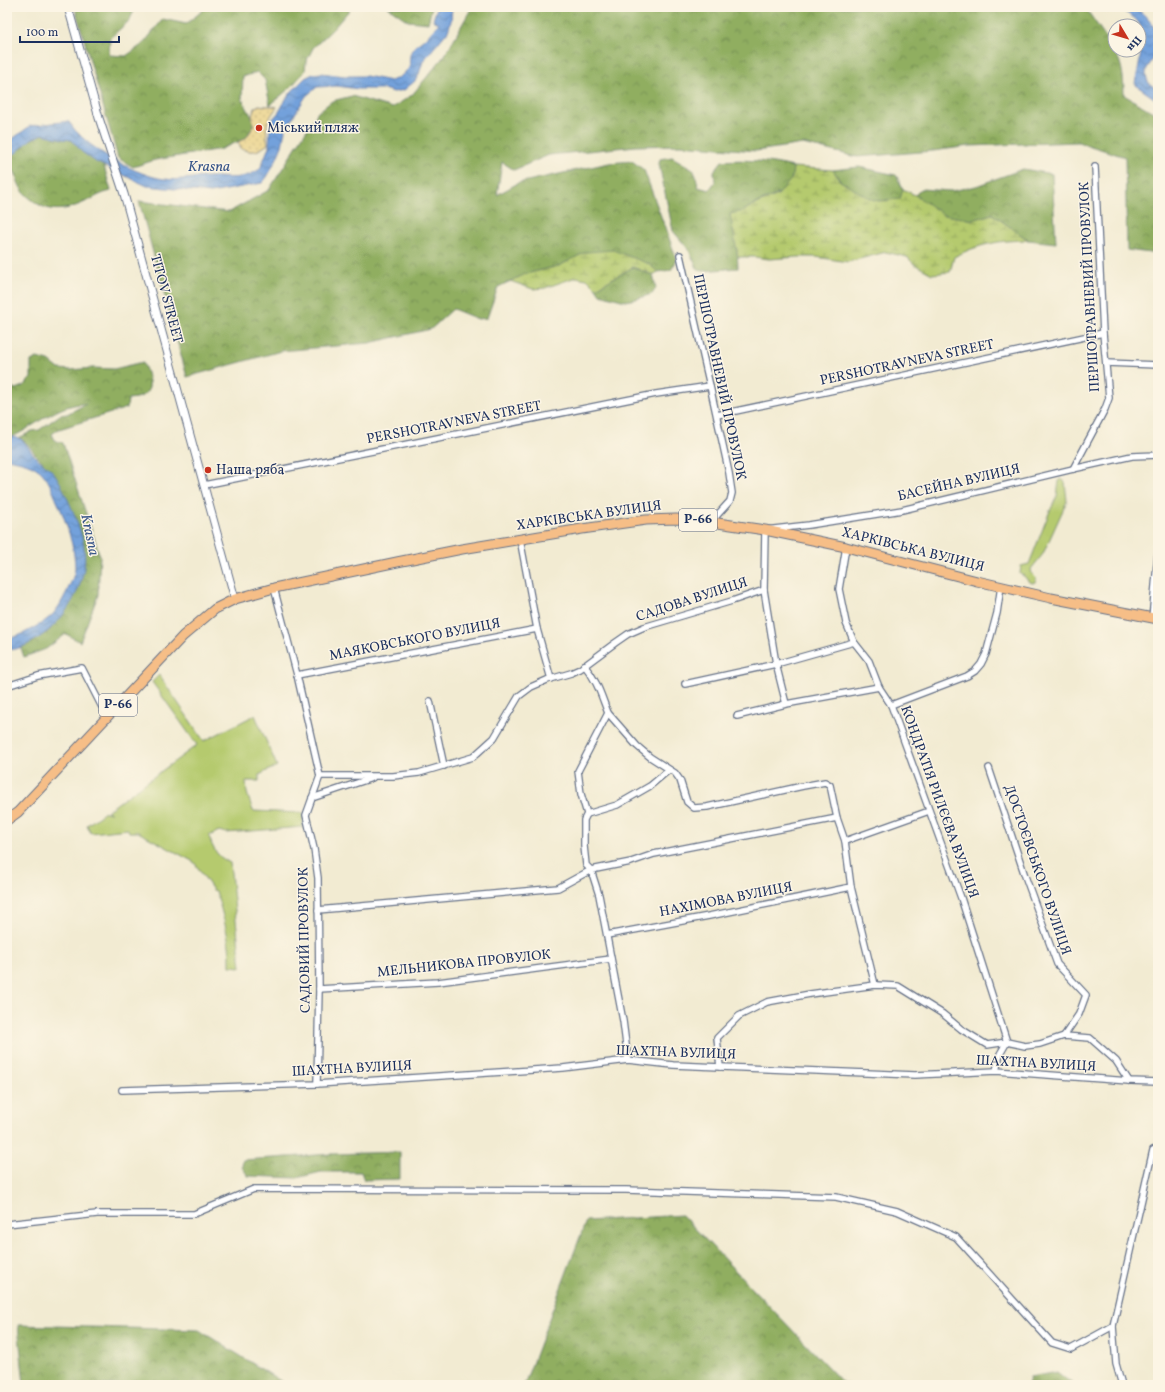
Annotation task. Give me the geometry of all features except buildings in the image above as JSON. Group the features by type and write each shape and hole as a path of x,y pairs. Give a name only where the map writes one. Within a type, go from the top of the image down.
{"main road":[{"name":"ХАРКІВСЬКА ВУЛИЦЯ","path":"235,599 274,588 397,562 520,539 646,520 676,519 711,522 765,530 846,547 1051,598 1155,618"},
{"name":"Р-66","path":"7,820 18,812 183,636 215,609 235,599"}],"street":[{"name":"TITOV STREET","path":"68,7 99,118 124,194 235,599"},
{"name":"ПЕРШОТРАВНЕВИЙ ПРОВУЛОК","path":"1073,469 1105,409 1109,398 1103,334 1095,167"},
{"name":"ПЕРШОТРАВНЕВИЙ ПРОВУЛОК","path":"680,255 717,416 732,493 730,501 711,522"},
{"name":"PERSHOTRAVNEVA STREET","path":"717,416 1103,334"},
{"path":"1106,363 1158,365"},
{"name":"PERSHOTRAVNEVA STREET","path":"204,485 656,394 710,386"},
{"name":"БАСЕЙНА ВУЛИЦЯ","path":"765,530 810,525 902,510 1132,456 1158,455"},
{"path":"765,530 764,590 776,664 786,704"},
{"path":"520,539 537,628 551,679"},
{"name":"КОНДРАТІЯ РИЛЄЄВА ВУЛИЦЯ","path":"846,547 839,589 846,623 854,642 869,661 879,687 891,705 963,905 1007,1042"},
{"path":"1155,618 1158,553"},
{"path":"891,705 967,676 975,671 981,664 986,654 997,613 1001,586"},
{"path":"274,588 297,675 320,776"},
{"name":"САДОВА ВУЛИЦЯ","path":"320,776 377,777 419,773 473,757 494,738 519,696 531,688 551,679 571,673 628,634 644,627 764,590"},
{"name":"МАЯКОВСЬКОГО ВУЛИЦЯ","path":"297,675 537,628"},
{"path":"685,684 776,664 854,642"},
{"path":"584,665 597,682 608,713 637,746 675,774 680,780 687,802 694,808 706,807 825,782 830,785 837,818 845,841 851,887 875,985"},
{"path":"7,686 38,676 82,668 107,718"},
{"path":"736,716 786,704 879,687"},
{"path":"430,701 444,766"},
{"path":"608,713 578,771 581,794 587,814 584,820 586,864 591,870 599,895 623,1021 628,1060"},
{"name":"ДОСТОЄВСЬКОГО ВУЛИЦЯ","path":"989,768 1025,876 1057,964 1086,995 1079,1014 1064,1036"},
{"path":"587,814 617,805 650,786 669,770"},
{"name":"САДОВИЙ ПРОВУЛОК","path":"317,1084 319,989 318,878 314,849 306,815 320,776"},
{"path":"312,798 377,777"},
{"path":"845,841 929,811"},
{"path":"318,910 558,888 591,870 631,862 654,854 837,818"},
{"name":"НАХІМОВА ВУЛИЦЯ","path":"607,935 851,887"},
{"name":"МЕЛЬНИКОВА ПРОВУЛОК","path":"319,989 438,982 611,959"},
{"path":"720,1067 718,1038 739,1016 767,1002 810,994 875,985 898,986 944,1014 961,1029 987,1045 1007,1042 1025,1046 1040,1044 1064,1036 1090,1038 1116,1061 1129,1081"},
{"path":"996,1071 1000,1054 1007,1042"},
{"name":"ШАХТНА ВУЛИЦЯ","path":"122,1090 317,1084 563,1068 628,1060 673,1065 915,1075 996,1071 1158,1082"},
{"path":"1122,1385 1116,1364 1113,1326 1153,1150 1158,1148"},
{"path":"7,1224 97,1214 194,1214 254,1189 626,1190 836,1197 897,1211 956,1237 1052,1343 1071,1349 1113,1326"}],"green space":[{"path":"136,7 129,21 110,38 109,55 126,56 143,44 163,19 186,24 207,7 352,7 333,29 313,48 306,62 305,71 291,87 270,105 265,80 257,72 243,77 242,99 252,117 254,125 246,138 221,149 155,160 133,167 118,158 75,8"},
{"path":"388,7 432,7 428,23 408,21"},
{"path":"472,7 1085,7 1107,39 1107,58 1118,58 1119,60 1123,77 1124,95 1158,115 1158,254 1127,250 1125,157 1078,142 969,146 933,151 857,157 803,144 756,151 680,145 636,146 549,155 514,170 502,162 497,195 518,183 609,163 632,161 644,170 677,260 671,270 658,272 649,264 586,252 559,266 526,274 498,287 487,318 478,319 453,309 431,329 369,343 281,351 187,377 139,201 229,212 269,190 318,112 332,101 352,96 392,108 412,95 445,55"},
{"path":"43,134 72,140 86,155 104,166 111,191 101,194 79,205 60,210 41,206 31,199 24,193 15,172 7,171 7,156 16,153 31,139"},
{"path":"672,157 693,169 698,187 709,190 715,182 714,171 722,161 758,161 793,167 790,182 782,191 777,195 753,205 744,211 737,247 738,268 702,271 697,268 689,250 673,231 659,164 660,159"},
{"path":"793,167 833,170 840,181 871,199 878,201 900,199 903,189 915,195 944,215 973,220 992,214 1028,240 999,242 972,249 954,257 950,272 932,274 914,264 907,257 886,252 848,262 816,257 769,259 738,257 730,214 744,211 751,206 778,195 792,178"},
{"path":"859,167 896,175 903,189 900,199 878,201 866,198 840,181 833,170"},
{"path":"1023,169 1052,174 1056,243 1028,240 992,214 973,220 942,215 915,195 921,189 951,191 976,186"},
{"path":"613,250 649,264 658,272 653,275 633,267 596,288 587,279 576,277 545,288 533,289 510,281 526,274 559,266 586,252"},
{"path":"633,267 653,275 656,288 652,294 625,301 600,294 596,288"},
{"path":"37,358 49,361 59,369 71,370 93,368 114,369 143,362 148,376 149,388 143,395 137,398 128,399 127,408 59,429 52,434 54,440 63,443 100,556 98,595 80,642 66,634 46,649 24,657 21,648 49,631 66,610 79,586 84,549 42,461 23,440 19,438 32,431 39,430 60,415 67,414 86,404 75,405 55,412 17,435 7,439 7,380 15,389 23,386 31,378 31,361"},
{"path":"1061,479 1065,482 1067,501 1043,554 1031,569 1036,581 1033,583 1029,582 1020,574 1021,566 1029,564 1057,496 1059,481"},
{"path":"159,675 204,741 255,715 277,766 259,775 259,781 246,781 247,793 253,811 303,813 303,827 226,833 219,831 209,836 216,852 230,863 241,967 230,966 228,938 216,891 213,890 194,862 138,832 129,832 128,829 91,833 87,825 105,812 111,813 107,811 197,745 152,682"},
{"path":"400,1152 400,1179 364,1180 361,1172 321,1172 297,1178 248,1176 242,1167 243,1160 330,1154"},
{"path":"682,1215 843,1383 853,1385 524,1385 586,1221"},
{"path":"18,1325 199,1330 287,1385 24,1385"},
{"path":"1057,1372 1074,1385 1028,1385 1030,1377"}],"sand":[{"name":"Міський пляж","path":"259,105 277,107 267,124 268,144 255,151 241,149 238,142 246,138 254,126 252,117 254,108"}],"water":[{"path":"437,7 452,7 451,21 448,31 423,61 415,81 404,90 394,92 383,89 358,89 337,86 317,87 306,96 285,130 282,146 276,160 262,183 211,193 147,186 96,162 82,152 72,140 43,134 31,139 16,153 7,156 7,143 30,126 68,121 75,130 95,148 130,168 154,177 175,180 204,177 236,178 254,173 260,169 269,147 270,127 272,120 279,112 292,91 305,78 313,74 321,73 345,76 366,76 391,81 400,77 410,67 410,55 413,48 428,36 439,23 433,20"},
{"path":"1114,7 1131,7 1140,11 1147,18 1134,18"},
{"path":"1147,18 1158,35 1153,59 1146,70 1146,76 1148,82 1158,91 1158,101 1135,83 1140,58 1147,58"},
{"path":"13,437 24,442 35,456 51,470 58,479 78,524 82,536 85,558 82,579 74,598 63,615 51,628 34,641 27,645 7,650 7,638 18,636 50,617 59,606 66,593 75,569 72,544 60,508 48,480 40,471 31,465 7,459 7,439"}],"place":[{"name":"Міський пляж","path":"259,128"},
{"name":"Наша ряба","path":"208,470"}],"water label":[{"name":"Krasna","path":"209,167"},
{"name":"Krasna","path":"89,535"}]}
